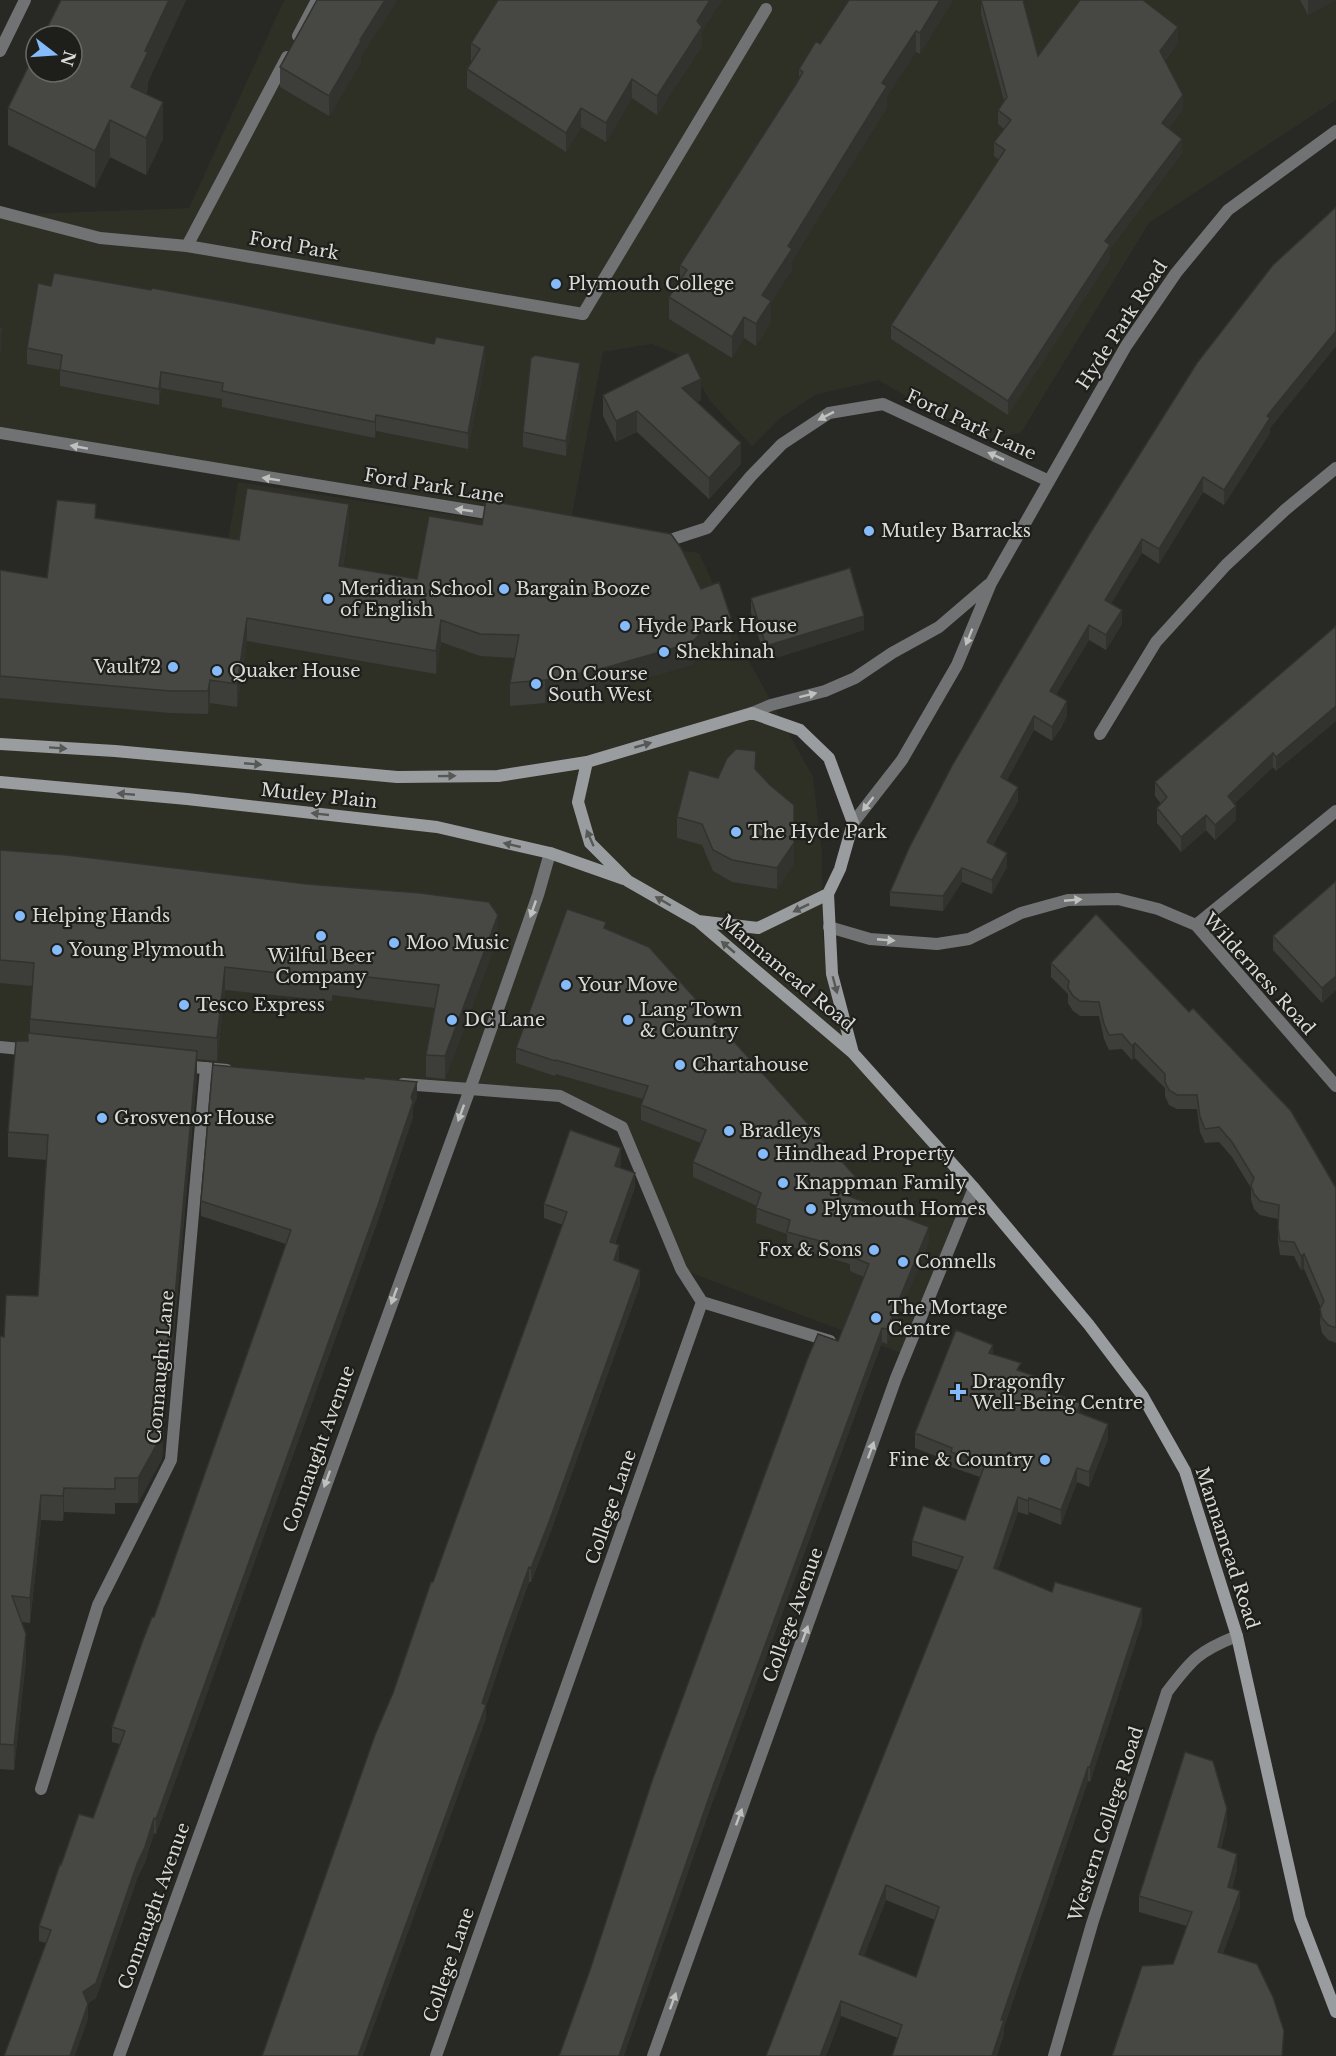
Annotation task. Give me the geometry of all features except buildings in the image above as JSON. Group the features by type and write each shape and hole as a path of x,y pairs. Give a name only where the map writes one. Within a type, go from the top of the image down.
{"main road":[{"name":"Mutley Plain","path":"0,744 115,751 401,777 498,776 587,762 752,713"},
{"path":"587,762 578,802 590,843 628,880 698,921 758,928 828,894 840,869 853,823 828,758 800,730 752,713"},
{"name":"Mutley Plain","path":"0,782 187,799 437,827 550,854 628,880"},
{"name":"Mannamead Road","path":"828,894 832,974 853,1053"},
{"name":"Mannamead Road","path":"698,921 853,1053 974,1188 1089,1324 1142,1395 1185,1471 1237,1636 1300,1918 1336,2012"}],"street":[{"path":"0,51 25,0"},
{"path":"187,246 317,0"},
{"name":"Ford Park","path":"0,212 100,238 187,246 583,314 766,9"},
{"name":"Hyde Park Road","path":"853,823 902,760 952,675 991,583 1126,346 1176,273 1228,210 1336,131"},
{"name":"Ford Park Lane","path":"641,538 664,542 707,528 751,476 782,444 830,412 883,404 1049,481"},
{"name":"Ford Park Lane","path":"0,433 513,517"},
{"path":"1100,735 1156,642 1226,566 1285,510 1336,468"},
{"name":"Hyde Park Road","path":"752,713 771,705 825,691 855,678 892,653 939,627 991,583"},
{"path":"1196,926 1336,811"},
{"name":"Connaught Avenue","path":"119,2056 470,1089 538,895 550,854"},
{"name":"Wilderness Road","path":"829,927 870,939 937,944 969,939 1021,913 1068,900 1118,899 1158,909 1196,926 1336,1086"},
{"path":"0,1047 46,1052"},
{"path":"171,1065 240,1071"},
{"name":"Connaught Lane","path":"41,1789 98,1605 171,1460 206,1068"},
{"path":"390,1083 560,1096 622,1126 681,1269 702,1302 831,1341"},
{"name":"College Avenue","path":"653,2056 896,1378 974,1188"},
{"name":"College Lane","path":"436,2056 702,1302"},
{"name":"Western College Road","path":"1054,2056 1092,1924 1167,1692 1190,1662 1210,1647 1237,1636"}],"shaded area":[{"name":"Plymouth College","path":"284,0 1336,0 1336,100 1149,223 1021,433 983,440 878,380 815,395 779,419 752,446 710,401 686,358 652,344 603,352 570,525 0,433 0,215 189,208"},
{"path":"238,482 699,553 750,663 813,777 822,853 823,940 853,1053 971,1188 906,1355 681,1269 622,1127 560,1096 0,1047 0,583 218,598"}],"place":[{"name":"Plymouth College","path":"556,284"},
{"name":"Mutley Barracks","path":"869,531"},
{"name":"Bargain Booze","path":"504,589"},
{"name":"Meridian School of English","path":"328,599"},
{"name":"Hyde Park House","path":"625,626"},
{"name":"Shekhinah","path":"664,652"},
{"name":"Vault72","path":"173,667"},
{"name":"Quaker House","path":"217,671"},
{"name":"On Course South West","path":"536,684"},
{"name":"The Hyde Park","path":"736,832"},
{"name":"Helping Hands","path":"20,916"},
{"name":"Wilful Beer Company","path":"321,936"},
{"name":"Moo Music","path":"394,943"},
{"name":"Young Plymouth","path":"57,950"},
{"name":"Your Move","path":"566,985"},
{"name":"Tesco Express","path":"184,1005"},
{"name":"DC Lane","path":"452,1020"},
{"name":"Lang Town & Country","path":"628,1020"},
{"name":"Chartahouse","path":"680,1065"},
{"name":"Grosvenor House","path":"102,1118"},
{"name":"Bradleys","path":"729,1131"},
{"name":"Hindhead Property","path":"763,1154"},
{"name":"Knappman Family","path":"783,1183"},
{"name":"Plymouth Homes","path":"811,1209"},
{"name":"Fox & Sons","path":"874,1250"},
{"name":"Connells","path":"903,1262"},
{"name":"The Mortage Centre","path":"876,1318"},
{"name":"Dragonfly Well-Being Centre","path":"958,1392"},
{"name":"Fine & Country","path":"1045,1460"}]}
